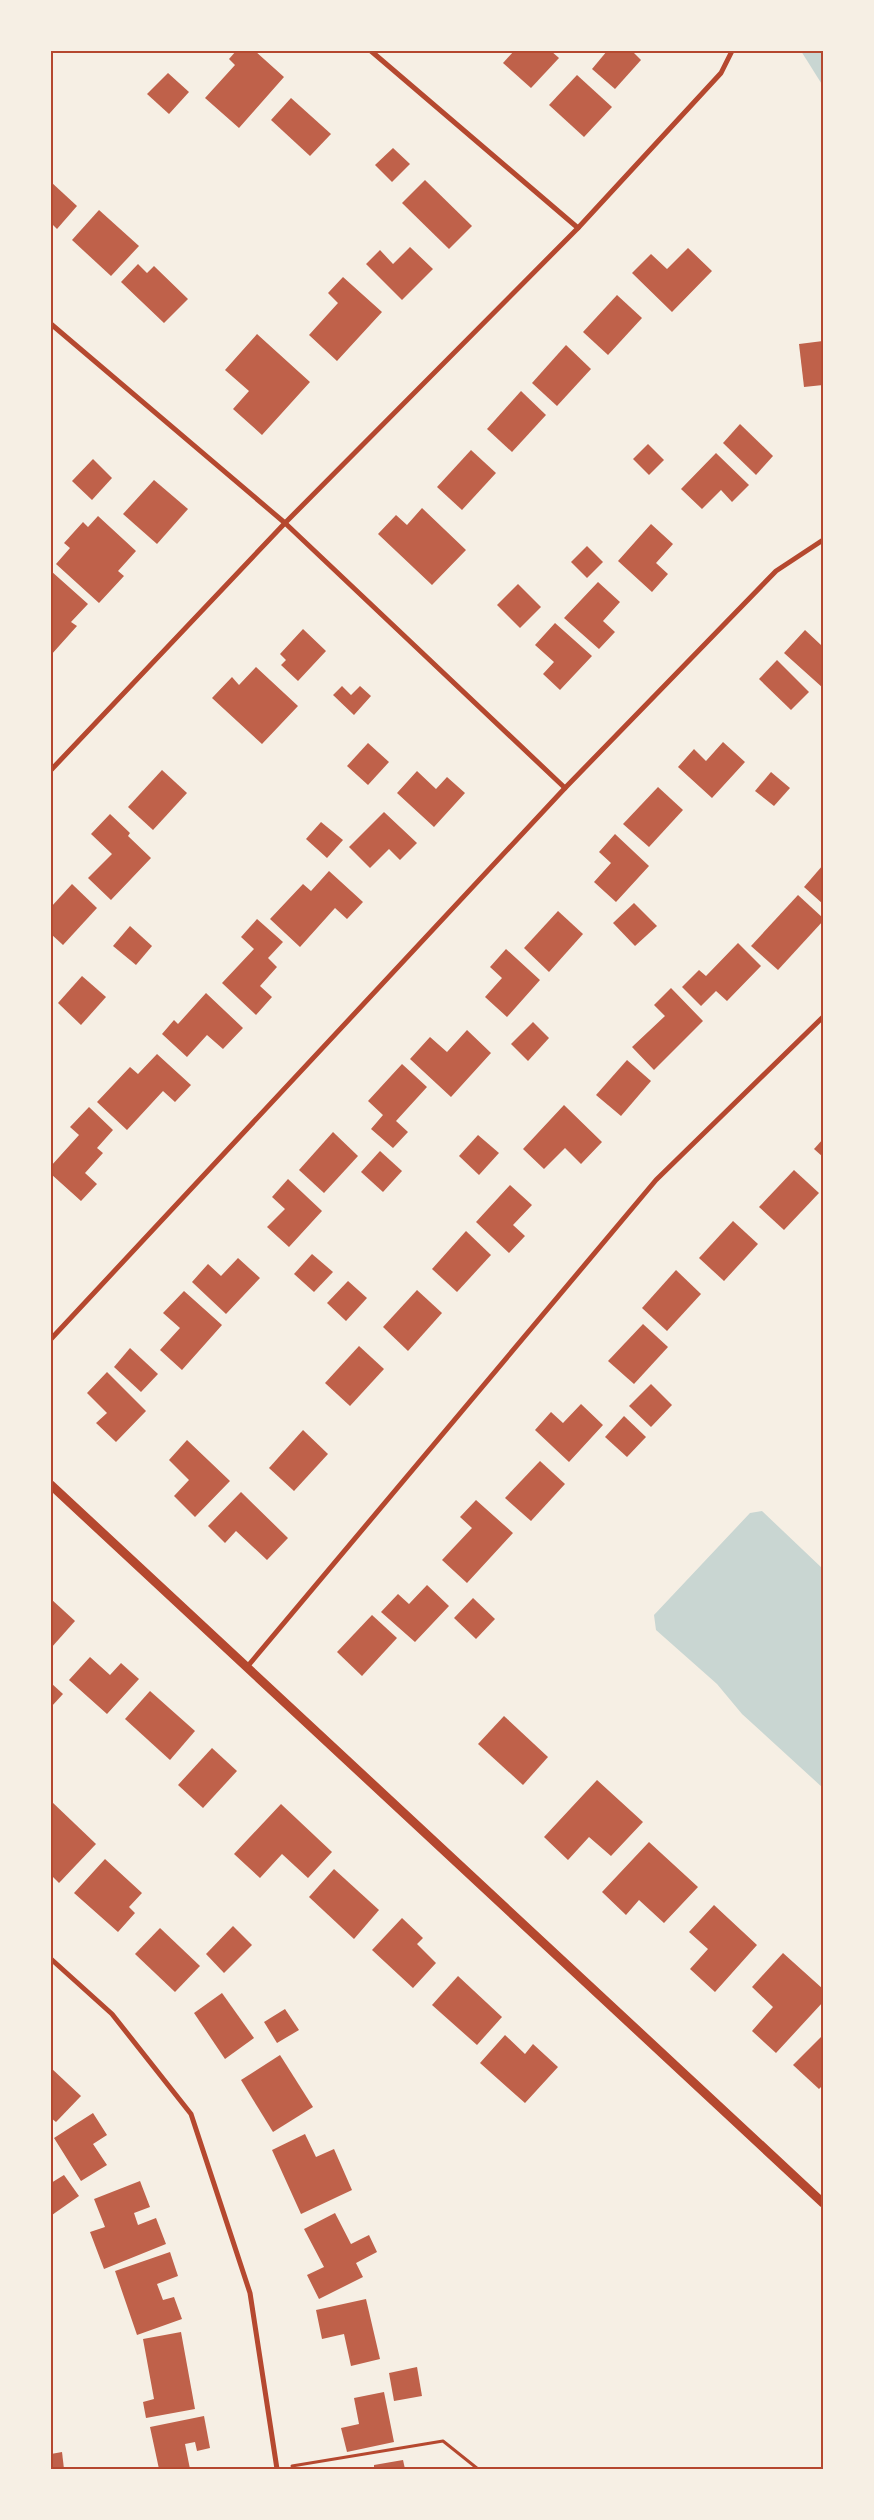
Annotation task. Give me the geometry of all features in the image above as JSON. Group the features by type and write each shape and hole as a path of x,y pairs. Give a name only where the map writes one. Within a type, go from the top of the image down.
{"street":[{"path":"371,51 578,228"},
{"path":"51,770 285,523 578,228 721,74 732,51"},
{"path":"51,324 285,523 565,788"},
{"path":"51,1339 565,788 776,571 823,540"},
{"path":"248,1667 656,1180 823,1017"},
{"path":"51,1485 823,2203"},
{"path":"51,1959 112,2014 191,2114 250,2293 277,2469"}],"path":[{"path":"277,2469 443,2441 478,2469"}],"shaded area":[{"path":"801,51 823,51 823,86"},
{"path":"762,1511 823,1569 823,1788 742,1714 717,1684 656,1630 654,1615 750,1513"}],"building":[{"path":"236,51 255,51 284,77 239,128 205,98 235,65 229,59"},
{"path":"514,51 551,51 559,58 531,88 503,63"},
{"path":"607,51 632,51 641,60 615,89 592,69"},
{"path":"168,73 189,92 169,114 147,94"},
{"path":"577,75 612,107 584,137 549,105"},
{"path":"291,98 331,134 310,156 271,120"},
{"path":"393,148 410,164 392,182 375,165"},
{"path":"425,180 472,226 449,249 402,203"},
{"path":"51,182 77,206 57,229 51,223"},
{"path":"99,210 139,246 111,276 72,240"},
{"path":"410,247 433,269 402,300 366,264 380,250 393,264"},
{"path":"688,248 712,271 672,312 632,273 651,254 667,269"},
{"path":"138,264 147,273 154,266 188,299 164,323 121,282"},
{"path":"343,277 382,312 337,361 309,335 338,303 328,293"},
{"path":"617,295 642,318 608,355 583,332"},
{"path":"257,334 310,382 262,435 233,409 249,391 225,370"},
{"path":"823,341 823,385 804,387 799,344"},
{"path":"566,345 591,369 557,406 532,383"},
{"path":"521,391 546,415 512,452 487,429"},
{"path":"740,424 773,456 756,475 723,443"},
{"path":"648,444 664,460 649,475 633,459"},
{"path":"471,450 496,473 462,510 437,487"},
{"path":"716,453 749,485 732,502 721,490 702,509 681,489"},
{"path":"93,459 112,478 92,500 72,481"},
{"path":"154,480 188,509 157,544 123,514"},
{"path":"422,508 466,550 432,585 378,534 396,515 407,525"},
{"path":"98,516 136,551 118,571 124,576 99,603 56,564 70,548 64,543 83,522 88,527"},
{"path":"651,524 673,544 656,563 668,574 652,592 618,561"},
{"path":"587,546 603,562 587,578 571,562"},
{"path":"51,571 88,604 71,622 77,626 51,655"},
{"path":"598,582 620,602 603,621 615,632 599,649 564,618"},
{"path":"518,584 541,607 520,628 497,605"},
{"path":"555,623 592,656 560,690 543,674 554,662 535,645"},
{"path":"303,629 326,651 298,681 281,665 286,660 280,654"},
{"path":"805,630 821,645 823,644 823,688 784,653"},
{"path":"777,660 809,692 791,710 759,679"},
{"path":"256,667 298,706 262,744 212,698 232,677 239,685"},
{"path":"342,686 351,695 360,686 371,696 354,715 333,695"},
{"path":"723,742 745,762 712,798 678,767 694,749 706,761"},
{"path":"368,743 389,762 368,785 347,766"},
{"path":"162,770 187,793 153,830 128,807"},
{"path":"417,771 436,789 447,777 465,793 434,827 397,793"},
{"path":"771,772 790,788 774,806 755,791"},
{"path":"658,787 683,810 649,847 623,824"},
{"path":"384,812 417,843 400,860 389,849 370,868 349,847"},
{"path":"110,814 130,833 128,836 151,858 111,900 88,878 112,854 91,834"},
{"path":"321,822 343,840 327,858 306,839"},
{"path":"615,834 649,866 616,902 594,882 611,863 599,852"},
{"path":"823,865 823,904 804,887"},
{"path":"329,871 363,902 347,919 335,908 300,947 270,919 303,884 311,891"},
{"path":"72,884 97,908 63,945 51,934 51,907"},
{"path":"798,895 823,918 823,921 778,970 751,946"},
{"path":"634,903 657,926 635,946 613,923"},
{"path":"558,911 583,934 549,972 524,948"},
{"path":"257,919 283,942 268,958 277,967 260,986 272,997 256,1015 222,983 254,949 241,937"},
{"path":"130,926 152,946 136,965 113,946"},
{"path":"738,943 761,966 727,1001 716,991 701,1006 682,987 699,970 706,976"},
{"path":"506,949 540,980 507,1017 485,997 502,978 490,967"},
{"path":"82,976 106,997 81,1025 58,1003"},
{"path":"671,988 703,1021 654,1070 632,1047 665,1016 654,1005"},
{"path":"206,993 243,1028 223,1049 207,1035 187,1057 162,1034 174,1020 178,1024"},
{"path":"533,1022 549,1038 528,1061 511,1044"},
{"path":"467,1030 491,1053 451,1097 410,1059 430,1037 447,1052"},
{"path":"157,1054 191,1085 175,1102 163,1091 127,1130 97,1102 130,1067 138,1074"},
{"path":"627,1060 651,1081 621,1116 596,1095"},
{"path":"402,1064 427,1087 396,1121 408,1132 393,1148 371,1129 383,1115 368,1101"},
{"path":"564,1105 602,1142 581,1164 565,1148 544,1169 523,1149"},
{"path":"89,1107 113,1130 97,1148 103,1153 85,1173 97,1184 81,1201 51,1174 51,1166 79,1135 70,1127"},
{"path":"333,1132 358,1156 324,1193 299,1170"},
{"path":"478,1135 499,1153 479,1175 459,1156"},
{"path":"823,1139 823,1157 814,1149"},
{"path":"380,1151 402,1171 383,1192 361,1172"},
{"path":"794,1170 819,1193 784,1230 759,1207"},
{"path":"288,1179 322,1211 289,1247 267,1227 285,1209 272,1197"},
{"path":"510,1185 532,1205 513,1225 525,1236 509,1253 476,1222"},
{"path":"733,1221 758,1244 724,1281 699,1258"},
{"path":"466,1231 491,1255 457,1292 432,1269"},
{"path":"312,1254 333,1272 314,1292 294,1274"},
{"path":"238,1258 260,1278 226,1314 192,1282 208,1264 221,1276"},
{"path":"676,1270 701,1294 667,1331 642,1308"},
{"path":"348,1281 367,1298 346,1321 327,1303"},
{"path":"417,1290 442,1313 408,1351 383,1327"},
{"path":"184,1291 222,1325 182,1370 160,1350 180,1328 163,1313"},
{"path":"643,1324 668,1347 634,1384 608,1361"},
{"path":"359,1346 384,1369 350,1406 325,1383"},
{"path":"130,1348 158,1374 141,1392 114,1367"},
{"path":"107,1372 146,1411 116,1442 96,1423 107,1413 87,1393"},
{"path":"651,1384 672,1405 651,1427 629,1406"},
{"path":"581,1404 603,1425 569,1462 535,1430 551,1412 563,1423"},
{"path":"624,1416 646,1437 627,1457 605,1437"},
{"path":"303,1430 328,1454 294,1491 269,1468"},
{"path":"187,1440 230,1481 195,1517 174,1496 189,1480 169,1460"},
{"path":"540,1461 565,1484 531,1521 505,1498"},
{"path":"241,1492 288,1538 267,1560 236,1531 225,1543 208,1526"},
{"path":"476,1500 513,1533 467,1583 442,1560 472,1528 460,1517"},
{"path":"427,1585 449,1606 415,1642 381,1612 398,1594 409,1604"},
{"path":"473,1598 495,1619 476,1639 454,1618"},
{"path":"51,1599 75,1621 51,1648"},
{"path":"372,1615 397,1638 362,1676 337,1652"},
{"path":"90,1657 110,1675 121,1663 139,1679 107,1714 69,1680"},
{"path":"51,1683 63,1694 51,1707"},
{"path":"150,1691 195,1731 170,1760 125,1719"},
{"path":"504,1716 548,1757 523,1785 478,1744"},
{"path":"212,1748 237,1771 203,1808 178,1785"},
{"path":"597,1780 643,1822 611,1856 589,1837 568,1860 544,1837"},
{"path":"51,1801 96,1844 59,1883 51,1875"},
{"path":"281,1804 332,1852 308,1878 282,1854 260,1878 234,1854"},
{"path":"649,1842 698,1887 664,1923 639,1900 626,1915 602,1892"},
{"path":"105,1859 142,1893 129,1907 135,1913 118,1932 74,1893"},
{"path":"334,1869 379,1910 354,1939 309,1897"},
{"path":"714,1905 757,1945 715,1992 690,1969 708,1949 689,1932"},
{"path":"402,1918 423,1938 417,1944 436,1963 413,1988 372,1950"},
{"path":"233,1926 252,1945 224,1973 206,1954"},
{"path":"160,1928 200,1966 175,1992 135,1954"},
{"path":"783,1953 823,1989 823,2002 776,2053 752,2031 773,2007 752,1987"},
{"path":"458,1976 502,2017 477,2045 432,2005"},
{"path":"222,1993 254,2038 225,2059 194,2013"},
{"path":"285,2009 299,2030 277,2043 264,2022"},
{"path":"505,2035 525,2054 533,2044 558,2067 525,2103 480,2063"},
{"path":"823,2035 823,2085 819,2089 793,2065"},
{"path":"280,2055 313,2107 273,2132 241,2080"},
{"path":"51,2068 81,2096 56,2122 51,2118"},
{"path":"93,2113 107,2135 93,2144 107,2165 81,2181 54,2138"},
{"path":"305,2134 316,2157 334,2149 352,2190 301,2214 272,2150"},
{"path":"64,2175 79,2196 52,2215 51,2183"},
{"path":"140,2181 150,2207 134,2213 138,2225 156,2218 166,2244 104,2269 90,2232 105,2227 94,2199"},
{"path":"335,2213 351,2244 369,2235 377,2252 356,2263 363,2277 319,2299 307,2275 324,2267 304,2229"},
{"path":"170,2252 178,2276 157,2284 163,2300 174,2297 182,2319 137,2335 115,2271"},
{"path":"366,2299 380,2359 351,2366 344,2334 322,2339 316,2310"},
{"path":"181,2332 195,2409 146,2418 143,2402 154,2399 143,2339"},
{"path":"417,2367 422,2396 394,2401 389,2373"},
{"path":"384,2392 394,2442 347,2452 341,2428 359,2424 354,2398"},
{"path":"204,2416 210,2448 197,2451 195,2442 185,2444 190,2469 159,2469 150,2427"},
{"path":"62,2452 64,2469 51,2469 51,2454"},
{"path":"403,2460 405,2469 374,2469 374,2465"}]}
